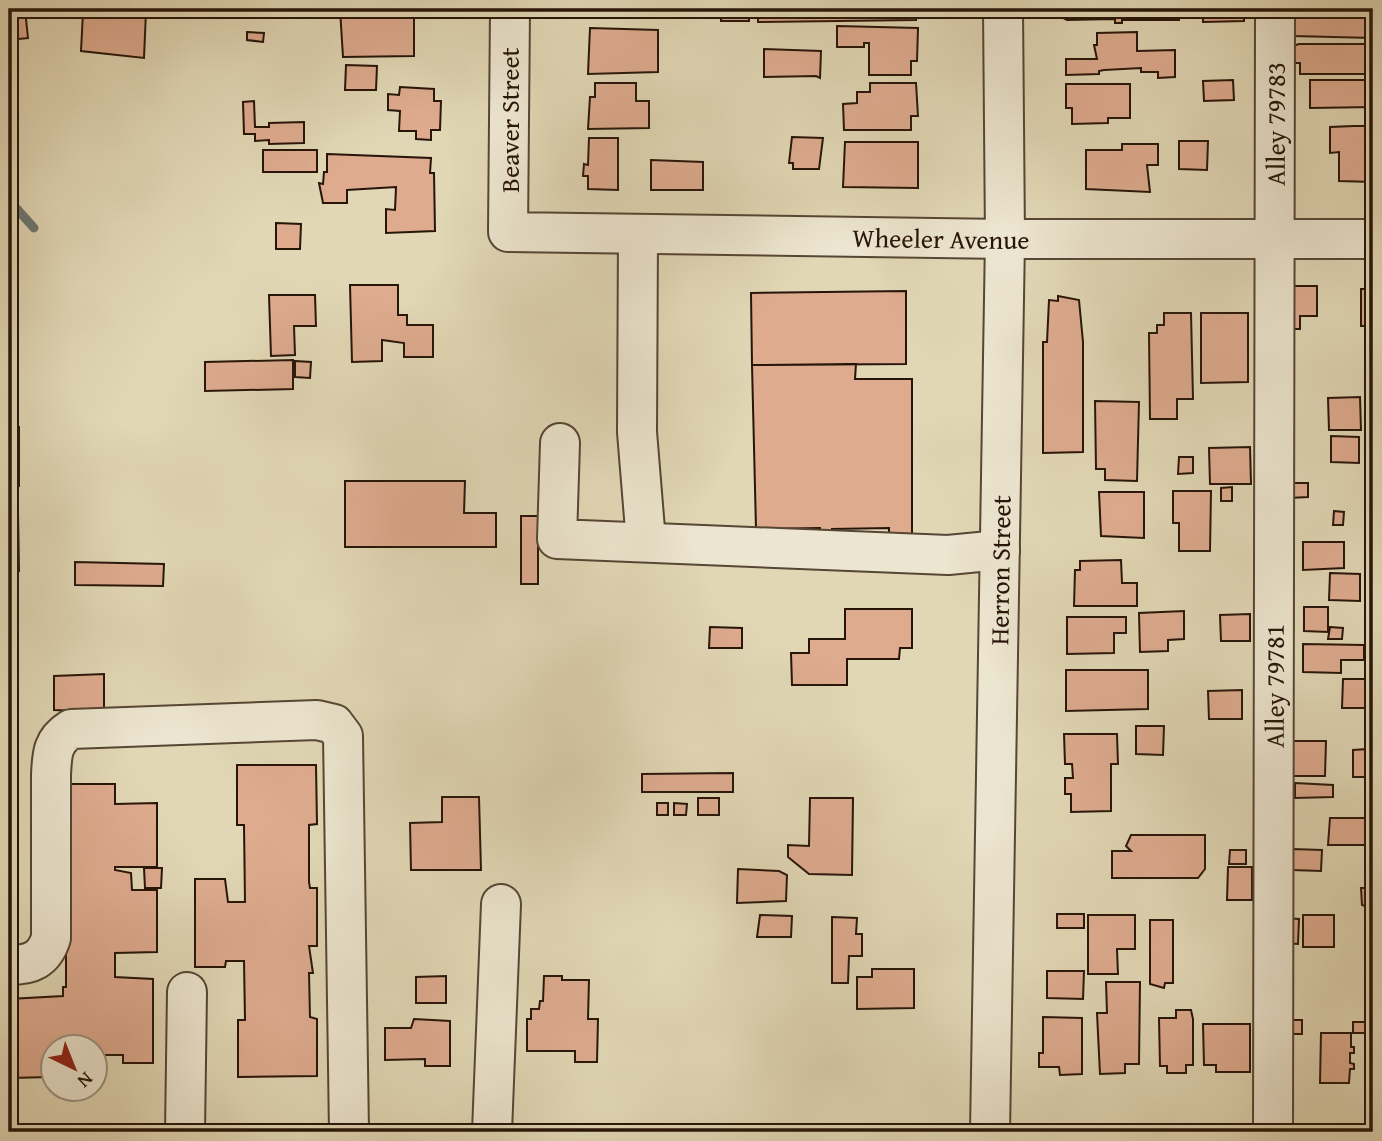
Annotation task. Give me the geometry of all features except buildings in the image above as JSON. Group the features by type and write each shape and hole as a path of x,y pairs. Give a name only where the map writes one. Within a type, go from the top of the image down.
{"street":[{"name":"Beaver Street","path":"509,232 510,9"},
{"name":"Herron Street","path":"990,1132 1005,239 1003,9"},
{"name":"Alley 79783","path":"1275,9 1276,240"},
{"name":"Wheeler Avenue","path":"509,232 1005,239 1373,239"},
{"path":"638,234 637,432 646,542"},
{"name":"Alley 79781","path":"1273,1132 1276,240"},
{"path":"560,443 557,539 948,555 1000,550"},
{"path":"19,965 47,952 51,938 52,749 59,736 71,729 317,720 334,724 343,736 349,1132"},
{"path":"492,1132 500,904"},
{"path":"185,1132 187,992"}],"waterway":[{"path":"9,200 34,228"}]}
